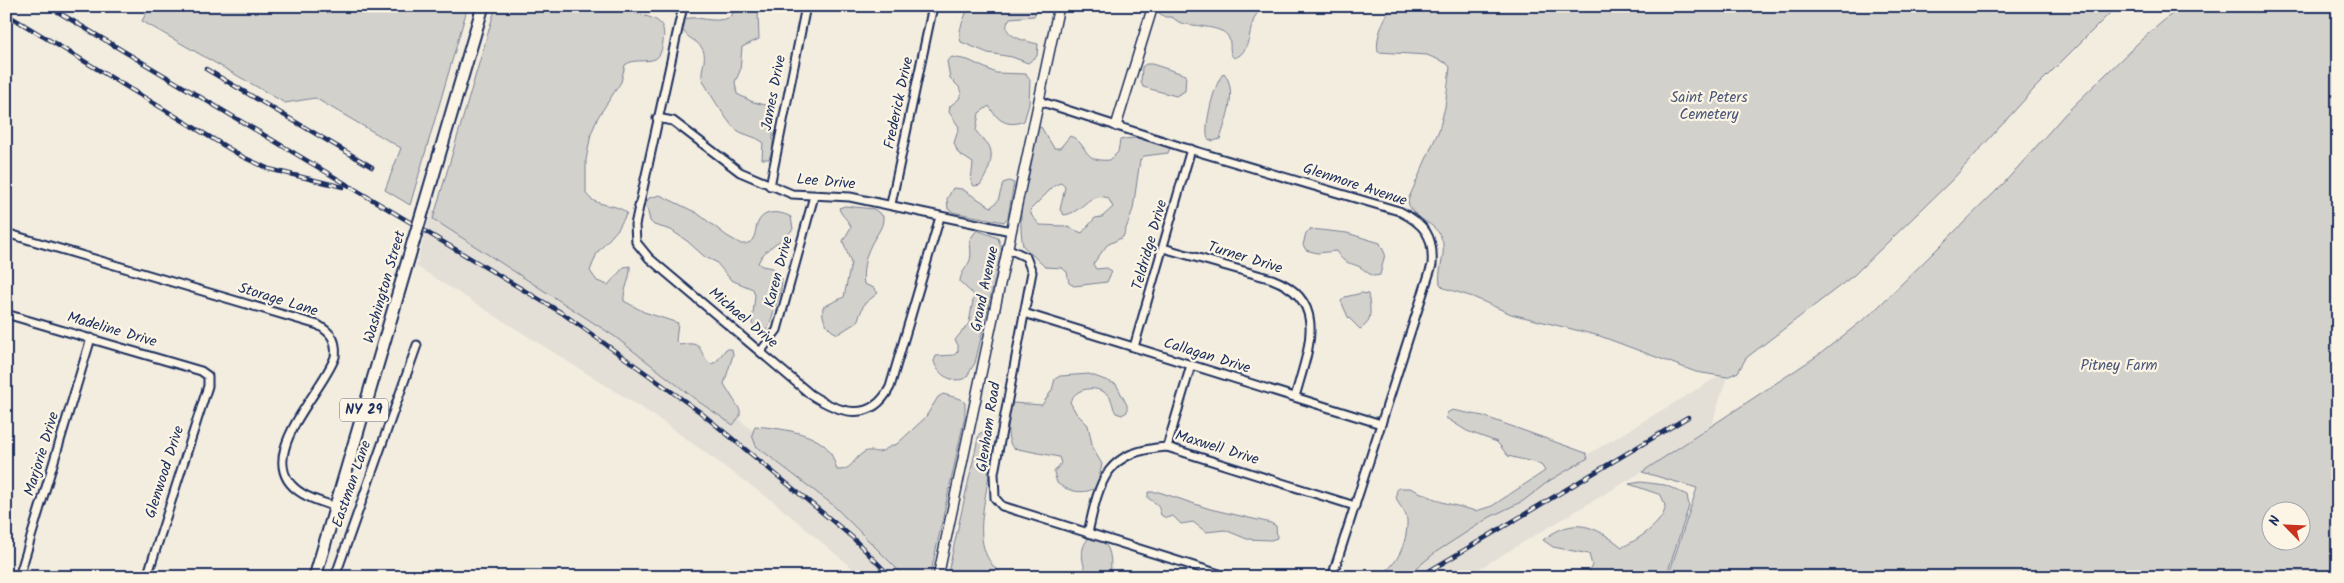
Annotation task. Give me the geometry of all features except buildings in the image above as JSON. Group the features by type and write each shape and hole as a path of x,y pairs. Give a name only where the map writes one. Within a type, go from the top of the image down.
{"highway":[{"name":"Washington Street","path":"315,577 483,6"}],"street":[{"name":"Michael Drive","path":"683,6 635,225 636,242 649,258 761,350 810,394 825,404 842,410 859,412 874,408 884,399 890,387 940,217"},
{"name":"James Drive","path":"770,186 806,6"},
{"name":"Frederick Drive","path":"891,204 933,6"},
{"name":"Grand Avenue","path":"938,577 1058,6"},
{"path":"1116,126 1153,6"},
{"name":"Glenmore Avenue","path":"1039,101 1191,149 1400,211 1418,220 1430,237 1433,251 1432,265 1332,577"},
{"name":"Lee Drive","path":"657,118 673,121 740,172 792,194 850,197 891,204 940,217 1010,231"},
{"name":"Teldridge Drive","path":"1134,347 1191,149"},
{"name":"Karen Drive","path":"761,350 777,330 814,196"},
{"name":"Storage Lane","path":"6,233 318,325 327,330 334,337 335,357 295,425 281,459 283,472 290,483 303,494 336,507"},
{"name":"Glenham Road","path":"1007,248 1026,257 1032,272 994,473 995,498 1002,506 1229,577"},
{"name":"Turner Drive","path":"1163,248 1272,279 1289,285 1299,295 1310,317 1312,331 1295,397"},
{"name":"Callagan Drive","path":"1024,313 1381,424"},
{"name":"Madeline Drive","path":"6,314 146,354 200,371 208,376"},
{"name":"Marjorie Drive","path":"19,577 91,338"},
{"name":"Eastman Lane","path":"335,577 417,345"},
{"path":"1168,446 1191,365"},
{"name":"Glenwood Drive","path":"147,577 208,386 208,376"},
{"name":"Maxwell Drive","path":"1088,532 1096,494 1116,462 1132,452 1168,446 1355,506"}],"shaded area":[{"path":"432,209 650,341 920,577 863,577 775,503 656,417 416,266"},
{"path":"1729,370 1712,425 1642,472 1465,577 1383,577"}],"green space":[{"path":"150,6 468,6 410,205 385,190 401,148 315,98 285,103 142,21"},
{"path":"496,6 623,6 637,14 652,18 662,25 664,32 659,56 655,59 632,62 625,65 621,82 598,117 591,134 586,160 586,193 594,201 617,207 627,213 618,229 597,253 590,271 597,281 608,285 624,267 630,266 624,301 644,312 678,323 676,341 680,345 694,344 700,348 706,360 711,364 716,362 726,349 732,349 733,355 724,384 740,410 740,416 733,425 699,402 614,336 433,219"},
{"path":"736,6 762,6 758,14 759,39 742,47 740,71 735,82 737,94 753,102 770,106 773,111 773,148 769,159 762,159 763,142 735,129 727,120 702,77 703,50 681,27 680,21 686,19 717,20 731,17"},
{"path":"968,6 1032,6 1037,10 1034,16 1010,18 1007,29 1015,37 1038,44 1037,56 1028,63 1012,57 988,53 961,42 960,28"},
{"path":"1160,6 1269,6 1261,9 1256,15 1246,48 1234,58 1231,53 1229,38 1223,32 1212,28 1181,23 1171,17 1165,17 1159,13"},
{"name":"Saint Peters Cemetery","path":"1392,6 2117,6 2035,88 1952,180 1854,275 1746,358 1738,372 1727,377 1696,372 1600,336 1511,314 1473,297 1444,288 1440,284 1439,278 1443,254 1441,237 1438,231 1413,212 1408,200 1439,130 1445,107 1450,67 1446,63 1427,55 1378,52 1379,34"},
{"name":"Pitney Farm","path":"2181,6 2338,6 2338,577 1668,577 1697,488 1642,472 1820,354 1873,312 2004,183 2065,114 2141,40"},
{"path":"952,57 968,60 996,73 1026,74 1030,79 1029,104 1024,121 1012,124 1003,121 995,115 989,106 979,113 976,131 987,143 991,153 988,170 980,185 974,186 971,181 973,163 958,153 954,143 959,127 949,112 950,106 959,99 961,93 959,87 950,78 947,61"},
{"path":"1146,64 1152,64 1186,75 1185,91 1176,96 1143,87 1141,82 1142,67"},
{"path":"1224,73 1230,88 1230,106 1220,139 1213,141 1208,139 1208,115 1217,85"},
{"path":"1041,127 1054,148 1060,148 1070,136 1080,143 1090,156 1101,160 1110,160 1118,152 1120,140 1139,138 1153,140 1170,148 1168,153 1144,156 1140,160 1133,209 1123,237 1107,245 1093,264 1096,269 1107,268 1112,271 1107,282 1074,286 1069,283 1067,272 1062,268 1045,267 1023,246 1021,230 1022,201 1036,130","holes":["1061,183 1065,187 1060,210 1064,215 1076,211 1095,197 1108,198 1113,207 1102,217 1095,218 1082,233 1065,226 1040,225 1032,216 1030,210 1055,185"]},
{"path":"1009,181 1014,183 1008,217 1004,222 952,212 948,209 947,199 953,188 962,189 991,207 998,201 1003,183"},
{"path":"660,195 697,213 727,236 741,244 751,241 759,220 763,216 772,213 782,213 791,217 793,229 765,252 758,263 762,266 773,268 782,278 781,290 768,329 762,330 752,324 755,295 753,289 731,280 716,262 705,257 671,230 654,225 650,221 646,203 649,198"},
{"path":"845,206 874,209 883,216 883,220 881,228 869,249 863,280 864,284 874,288 878,293 864,304 857,322 838,334 828,327 824,320 823,307 844,297 851,263 843,241 851,227 839,208"},
{"path":"1311,229 1347,233 1380,243 1385,254 1380,275 1374,276 1360,267 1346,262 1336,251 1317,253 1306,250 1303,245 1306,233"},
{"path":"977,230 998,238 1002,249 975,363 966,378 956,380 942,374 934,361 936,356 954,355 958,351 958,345 955,340 969,323 974,295 960,282 961,276 970,260 970,239"},
{"path":"1362,293 1368,294 1370,313 1367,322 1360,329 1348,317 1341,301 1345,297"},
{"path":"1089,374 1116,384 1127,405 1127,412 1122,415 1116,413 1110,397 1098,389 1086,389 1076,393 1070,402 1076,413 1088,425 1093,449 1102,464 1097,487 1082,492 1066,489 1057,483 1054,472 1061,463 1059,457 1013,448 1010,444 1008,419 1013,403 1042,405 1052,390 1055,379 1060,376"},
{"path":"943,394 961,399 965,403 965,416 930,577 905,577 833,505 756,446 752,435 755,426 791,431 809,436 827,448 837,470 842,470 849,467 865,452 879,452 897,444 925,418 938,397"},
{"path":"1452,410 1483,416 1586,453 1588,458 1549,481 1523,501 1490,517 1436,552 1413,571 1402,577 1373,577 1381,574 1394,563 1403,546 1407,520 1396,497 1398,488 1410,488 1442,502 1476,511 1492,506 1545,471 1537,463 1508,456 1497,442 1467,431 1446,418 1447,413"},
{"path":"984,431 989,434 991,452 990,471 983,511 982,530 984,548 992,564 1007,577 947,577 979,434"},
{"path":"1641,482 1665,485 1687,495 1689,506 1666,577 1587,577 1592,565 1589,554 1553,547 1543,540 1564,528 1584,526 1602,533 1622,547 1634,541 1655,525 1664,513 1665,507 1661,495 1629,484"},
{"path":"1148,492 1159,492 1210,509 1271,523 1276,526 1277,538 1271,540 1247,539 1225,530 1206,532 1193,522 1181,524 1173,516 1166,518 1161,515 1158,505 1148,498"},
{"path":"1089,538 1102,542 1109,551 1111,563 1110,577 1087,577 1082,551"}],"railway":[{"path":"48,6 562,313 700,412 852,537 891,577"},
{"path":"6,14 243,157 269,169 343,187"},
{"path":"206,69 372,167"},
{"path":"1419,577 1688,417"}]}
